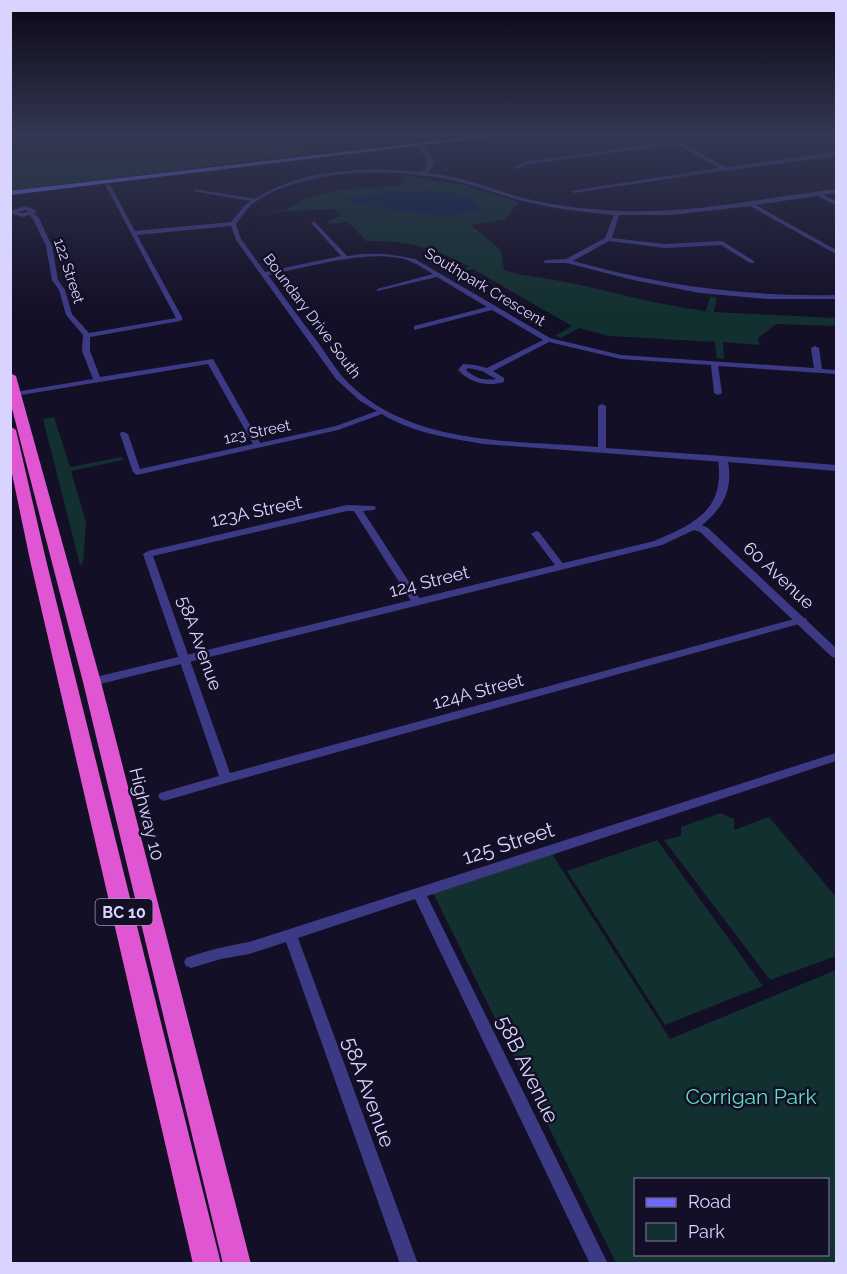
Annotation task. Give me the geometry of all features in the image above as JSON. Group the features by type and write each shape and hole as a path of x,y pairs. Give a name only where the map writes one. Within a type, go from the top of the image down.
{"highway":[{"name":"Highway 10","path":"10,376 92,682 237,1263"},
{"name":"BC 10","path":"10,430 38,560 207,1263"},
{"path":"38,560 50,567 76,671 92,682"}],"street":[{"path":"97,379 86,351 87,335 180,320 112,194"},
{"path":"222,194 254,200"},
{"path":"134,233 233,224 237,215 254,200 265,194"},
{"path":"513,194 549,204 617,213 675,213 809,194"},
{"path":"821,194 837,203"},
{"path":"750,204 837,252"},
{"name":"122 Street","path":"31,213 36,218 49,246 55,280 62,290 69,315 87,335"},
{"path":"608,239 617,213"},
{"path":"314,223 345,257"},
{"name":"Boundary Drive South","path":"233,224 238,239 339,377 356,396 381,412 416,426 467,438 723,459"},
{"path":"567,261 608,239 665,246 722,243 752,262"},
{"name":"Southpark Crescent","path":"264,274 345,257 394,255 413,260 490,308 548,340 621,357 837,372"},
{"path":"546,262 567,261 624,277 691,290 772,297 837,297"},
{"path":"380,290 438,275"},
{"path":"417,328 490,308"},
{"path":"487,371 548,340"},
{"path":"815,348 818,370"},
{"path":"15,394 210,361 258,446"},
{"path":"714,363 718,393"},
{"path":"602,406 602,450"},
{"name":"123 Street","path":"124,434 137,472 338,428 381,412"},
{"path":"723,459 837,468"},
{"name":"124 Street","path":"92,682 650,545 695,526 721,501 726,470 723,459"},
{"name":"123A Street","path":"148,554 159,546 347,508 358,510 371,508"},
{"path":"358,510 417,602"},
{"name":"60 Avenue","path":"695,526 704,530 837,654"},
{"path":"536,534 561,567"},
{"name":"58A Avenue","path":"148,554 186,658 226,779"},
{"name":"124A Street","path":"164,796 802,620"},
{"name":"125 Street","path":"191,962 290,935 837,757"},
{"name":"58B Avenue","path":"419,893 598,1263"},
{"name":"58A Avenue","path":"290,935 409,1263"}],"green space":[{"path":"320,194 495,194 519,202 504,220 471,225 501,250 504,270 706,311 710,297 717,298 714,312 836,318 836,326 776,324 758,338 759,345 723,342 724,359 717,358 715,342 609,336 579,328 561,338 555,336 572,326 473,269 451,275 447,273 469,267 444,254 419,246 366,241 348,222 329,224 328,221 341,216 335,209 248,213 285,210 303,199"},
{"path":"54,417 70,467 122,457 123,460 71,471 86,522 83,564 80,565 43,419"},
{"path":"721,813 734,819 734,830 769,817 836,897 836,956 770,980 664,840 681,836 681,827"},
{"path":"657,840 763,986 665,1025 567,871"},
{"name":"Corrigan Park","path":"552,854 670,1039 836,970 836,1263 616,1263 433,893"}],"water":[{"path":"456,194 471,199 482,209 453,214 415,213 346,200 348,196"}]}
